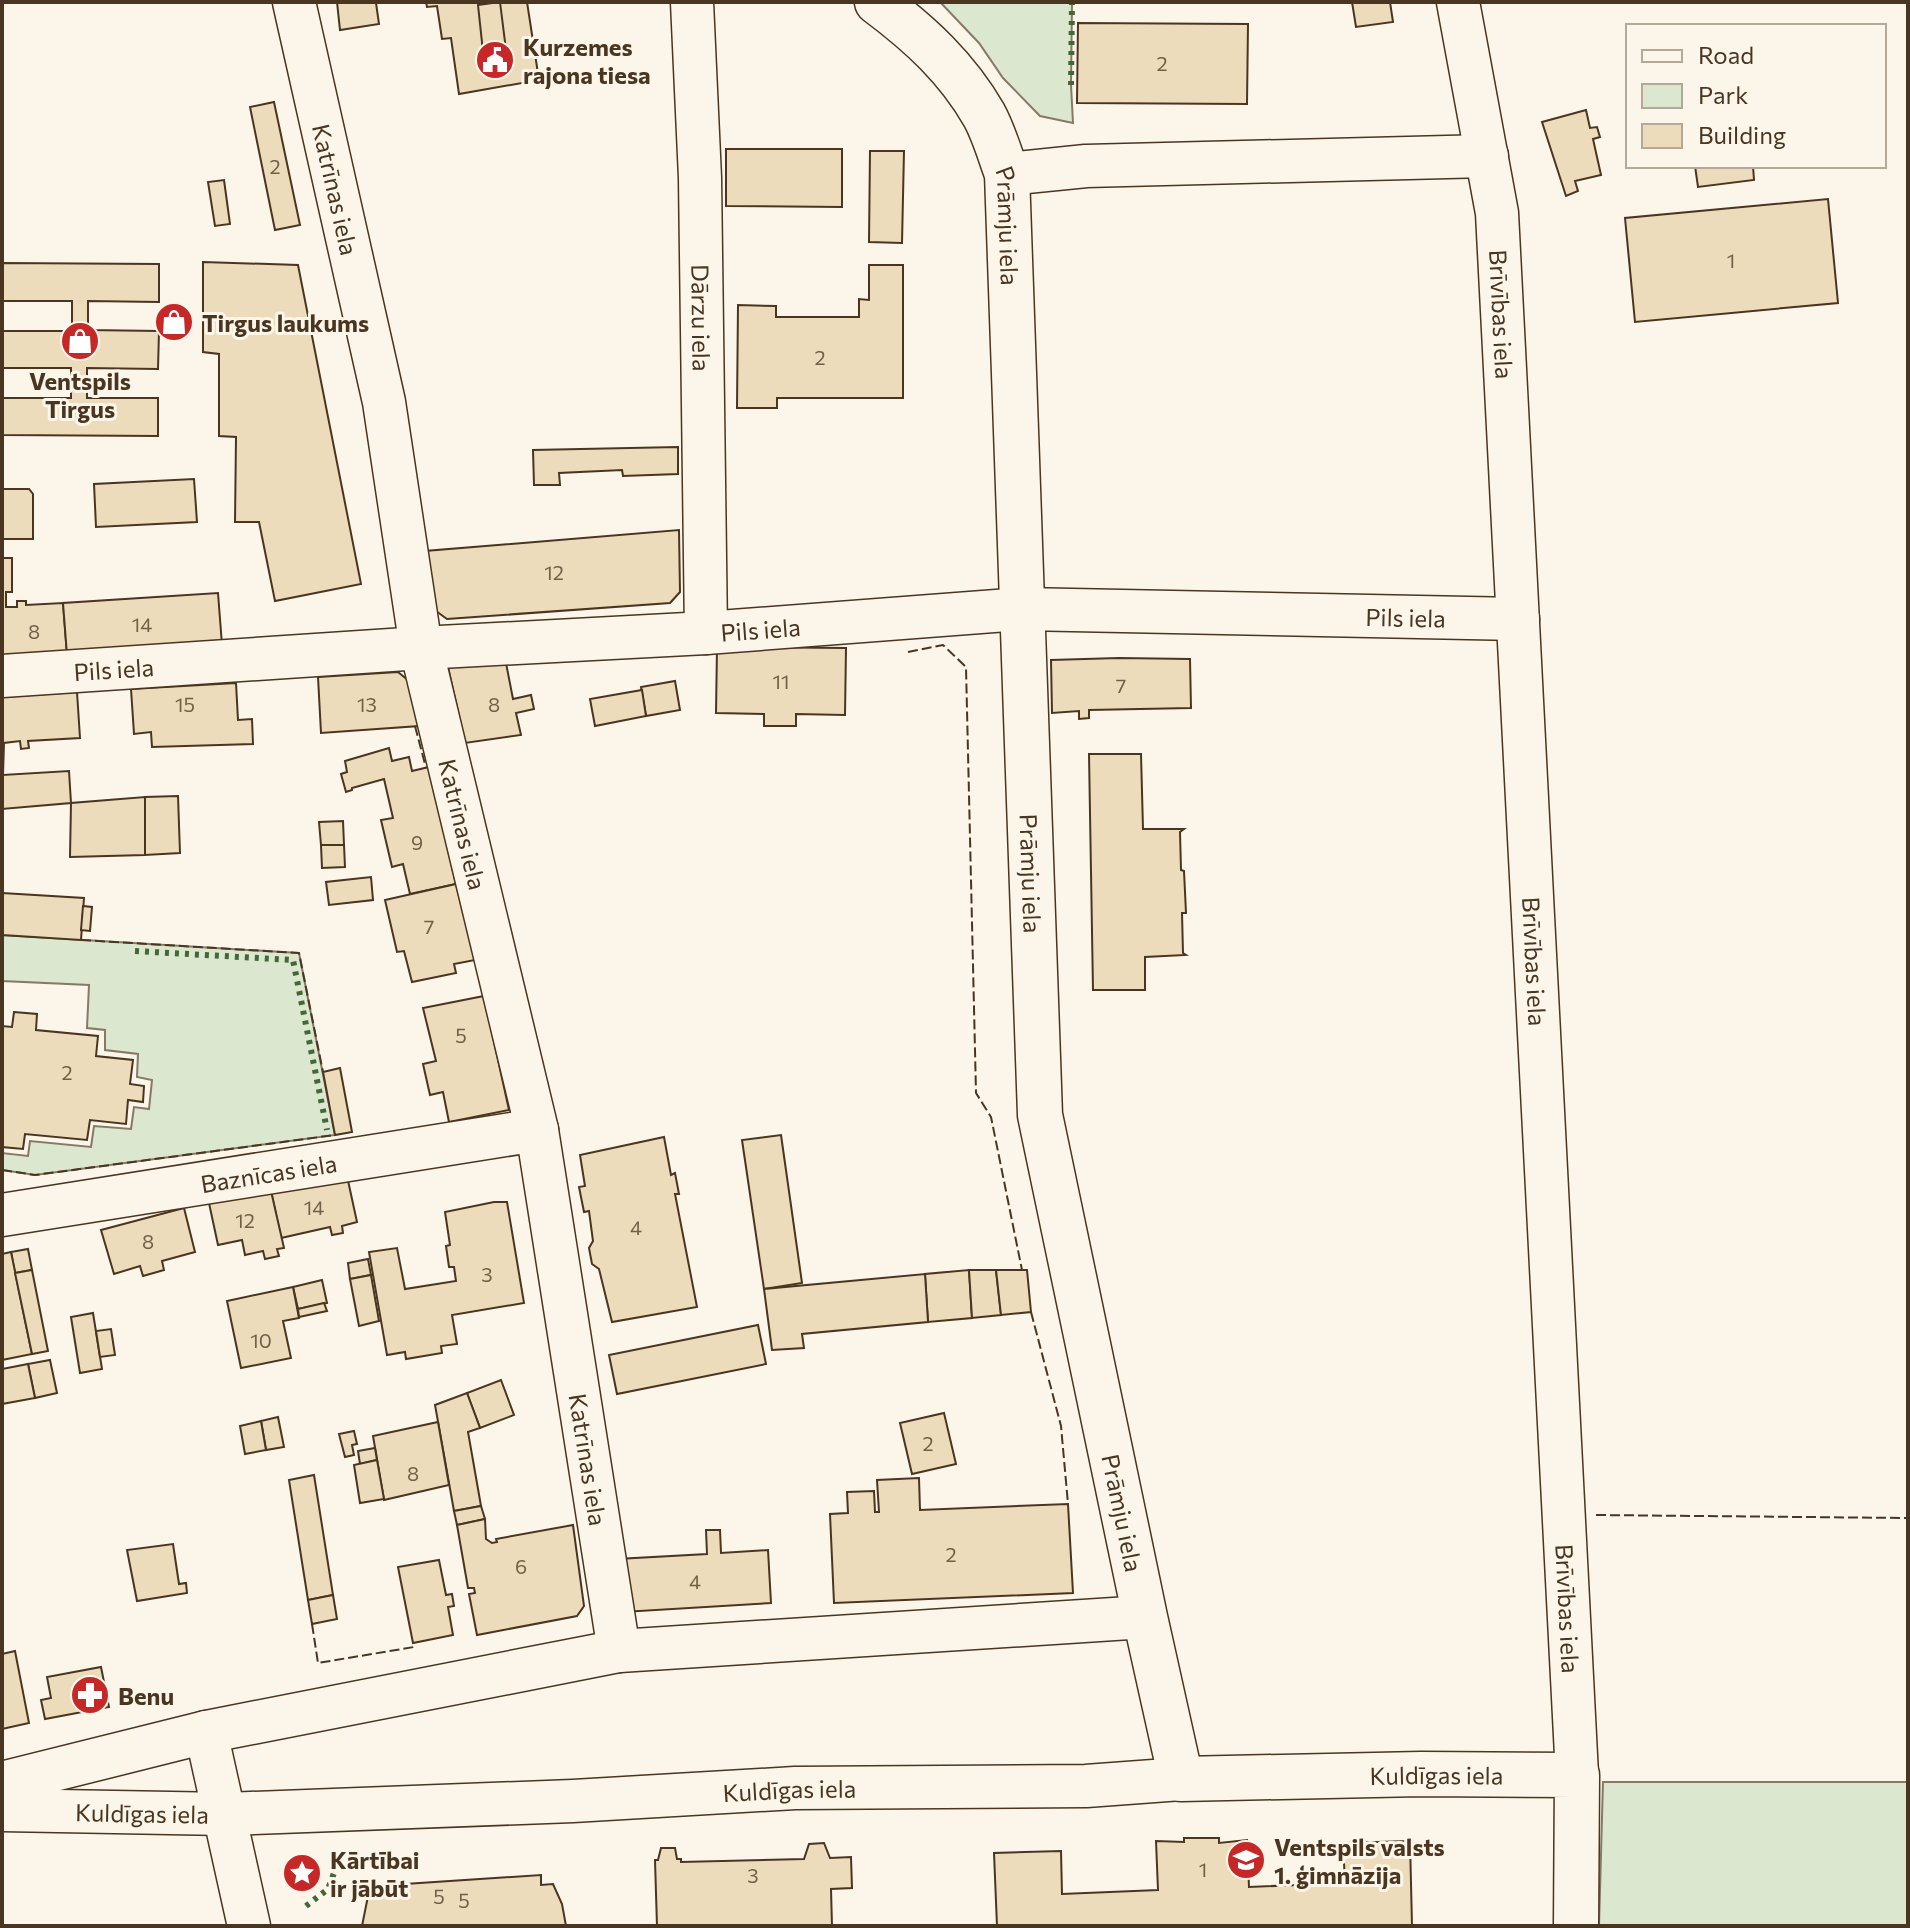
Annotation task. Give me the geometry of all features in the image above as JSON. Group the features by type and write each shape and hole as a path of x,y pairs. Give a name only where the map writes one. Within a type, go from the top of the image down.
{"main road":[{"name":"Prāmju iela","path":"877,2 912,28 955,71 986,118 1007,174 1040,1115 1181,1779"},
{"name":"Kuldīgas iela","path":"1181,1779 1421,1774 1577,1775"},
{"name":"Brīvības iela","path":"1576,1926 1577,1775"}],"street":[{"name":"Katrīnas iela","path":"294,2 384,402 421,648 537,1130 619,1651"},
{"name":"Dārzu iela","path":"692,2 700,178 706,633"},
{"name":"Brīvības iela","path":"1458,2 1497,213 1577,1775"},
{"path":"1007,174 1086,166 1487,156"},
{"name":"Pils iela","path":"2,676 421,648 706,633 1022,609 1518,619"},
{"name":"Baznīcas iela","path":"2,1215 537,1130"},
{"name":"Kuldīgas iela","path":"2,1783 206,1732 619,1651 1145,1617"},
{"path":"206,1732 249,1926"},
{"name":"Kuldīgas iela","path":"2,1810 226,1814 573,1801 795,1788 1086,1786 1181,1779"}],"green space":[{"path":"940,2 1072,2 1073,123 1040,116 1003,78 979,43"},
{"path":"2,935 299,953 335,1135 35,1175 2,1170 2,1153 28,1156 30,1141 91,1147 94,1126 131,1129 134,1107 149,1109 152,1080 137,1077 138,1054 105,1050 105,1030 87,1028 89,985 2,981"},
{"path":"1603,1782 1908,1782 1908,1926 1599,1926"}],"building":[{"path":"337,2 385,2 376,3 379,24 340,30"},
{"name":"Kurzemes rajona tiesa","path":"426,2 527,2 539,80 459,94 451,38 442,39 437,6 427,7"},
{"path":"500,2 507,58 484,61 478,5"},
{"path":"1352,2 1390,2 1393,22 1356,27"},
{"path":"1078,23 1248,24 1247,104 1077,103"},
{"path":"274,102 300,225 275,230 250,107"},
{"path":"1586,110 1590,128 1597,127 1600,137 1593,139 1601,175 1575,181 1578,191 1566,196 1542,122"},
{"path":"726,149 842,149 842,207 726,206"},
{"path":"870,151 904,151 902,243 869,242"},
{"path":"1695,168 1753,168 1754,180 1698,187"},
{"path":"224,180 230,224 215,226 208,182"},
{"path":"1828,199 1838,303 1635,322 1625,218"},
{"path":"203,262 298,265 361,584 275,601 259,522 235,522 236,437 219,436 219,354 203,352"},
{"name":"Ventspils Tirgus","path":"2,263 159,264 159,302 88,301 88,330 159,331 158,369 87,368 87,398 158,398 158,436 2,435 2,398 71,398 71,368 2,368 2,331 72,331 72,301 2,301"},
{"path":"869,265 903,265 903,398 777,398 777,408 737,408 738,305 776,306 776,317 859,317 859,299 869,300"},
{"path":"678,447 678,474 623,476 622,470 559,473 560,485 534,485 533,450"},
{"path":"194,479 197,522 96,527 94,484"},
{"path":"2,489 29,489 33,494 33,539 2,539"},
{"path":"679,530 680,592 670,603 447,619 436,611 425,551"},
{"path":"2,558 12,558 12,592 6,592 6,607 17,607 17,601 26,601 26,605 63,603 67,655 2,659"},
{"path":"218,593 222,645 67,655 63,603"},
{"path":"717,647 846,648 845,715 796,714 796,726 764,726 764,714 716,713"},
{"path":"1190,659 1191,708 1089,710 1089,718 1079,719 1079,711 1052,713 1051,660"},
{"path":"506,663 513,699 531,695 534,709 516,713 521,735 465,743 448,667"},
{"path":"398,672 409,681 419,726 321,733 318,677"},
{"path":"675,681 680,710 646,716 641,687"},
{"path":"236,683 238,720 252,719 253,744 152,747 151,732 134,734 131,689"},
{"path":"642,690 646,716 595,726 590,699"},
{"path":"77,692 80,738 28,741 29,748 21,749 20,741 4,743 3,775 69,771 71,803 2,809 2,697"},
{"path":"389,748 392,761 409,757 412,771 429,767 456,884 410,894 403,864 392,867 381,820 393,818 384,779 346,792 341,774 347,772 345,761"},
{"path":"1089,754 1141,754 1143,829 1184,829 1180,832 1186,913 1182,913 1183,953 1186,955 1145,957 1145,990 1093,990"},
{"path":"178,796 180,853 145,855 145,797"},
{"path":"145,797 145,855 70,857 71,803"},
{"path":"343,821 344,845 321,845 319,822"},
{"path":"321,845 344,845 345,867 322,868"},
{"path":"371,877 373,900 329,905 326,882"},
{"path":"456,884 475,960 454,964 456,973 412,982 404,951 397,952 385,900"},
{"path":"2,893 84,898 81,940 2,935"},
{"path":"83,906 92,907 90,931 81,930"},
{"path":"484,996 509,1110 449,1122 443,1092 430,1095 423,1064 436,1061 423,1008"},
{"path":"14,1012 37,1014 36,1030 98,1036 96,1056 133,1060 130,1084 144,1086 143,1102 128,1100 126,1124 90,1120 87,1140 25,1134 23,1149 2,1147 2,1026 12,1027"},
{"path":"340,1068 352,1132 335,1135 323,1072"},
{"path":"781,1135 802,1283 764,1289 742,1140"},
{"path":"664,1137 671,1175 675,1173 679,1194 675,1194 697,1307 612,1322 599,1269 592,1264 589,1211 584,1212 579,1187 585,1186 580,1155"},
{"path":"347,1176 357,1222 342,1226 343,1233 332,1235 330,1227 281,1238 271,1191"},
{"path":"271,1191 284,1248 277,1249 279,1256 265,1259 263,1251 245,1255 242,1240 218,1245 209,1203"},
{"path":"507,1202 524,1303 452,1315 457,1344 441,1346 442,1353 406,1359 405,1352 387,1355 369,1252 397,1248 405,1289 456,1281 454,1267 449,1267 446,1246 450,1245 445,1212"},
{"path":"184,1208 195,1252 162,1261 164,1270 143,1276 140,1266 114,1274 101,1230"},
{"path":"28,1249 32,1270 15,1273 11,1252"},
{"path":"11,1252 32,1354 2,1360 2,1254"},
{"path":"368,1259 371,1275 350,1279 348,1263"},
{"path":"32,1270 48,1351 32,1354 15,1273"},
{"path":"969,1270 972,1318 928,1322 925,1274"},
{"path":"969,1270 996,1270 1001,1315 972,1318"},
{"path":"996,1270 1027,1270 1031,1312 1001,1315"},
{"path":"925,1274 928,1322 802,1334 804,1348 772,1350 764,1289"},
{"path":"371,1275 379,1321 359,1326 350,1279"},
{"path":"322,1280 327,1303 298,1309 293,1287"},
{"path":"293,1287 299,1318 283,1321 291,1358 241,1368 227,1301"},
{"path":"324,1303 327,1311 299,1317 298,1309"},
{"path":"93,1313 102,1369 80,1373 71,1317"},
{"path":"758,1325 766,1364 617,1394 609,1355"},
{"path":"111,1329 115,1355 100,1357 96,1331"},
{"path":"50,1360 57,1393 35,1398 28,1364"},
{"path":"28,1364 35,1398 2,1404 2,1369"},
{"path":"501,1380 514,1415 480,1428 467,1393"},
{"path":"467,1393 480,1428 468,1432 481,1506 454,1511 435,1405"},
{"path":"944,1413 956,1464 912,1474 900,1423"},
{"path":"278,1417 284,1447 266,1450 261,1421"},
{"path":"261,1421 266,1450 245,1454 240,1426"},
{"path":"438,1422 449,1485 384,1500 373,1436"},
{"path":"354,1431 357,1444 352,1445 354,1455 345,1457 339,1434"},
{"path":"375,1448 377,1460 360,1464 358,1451"},
{"path":"377,1460 384,1499 360,1503 354,1465"},
{"path":"314,1475 333,1595 308,1600 289,1480"},
{"path":"919,1478 920,1510 1068,1504 1073,1593 834,1603 830,1514 848,1513 847,1492 874,1491 875,1512 879,1512 877,1480"},
{"path":"481,1506 485,1519 457,1525 454,1511"},
{"path":"485,1519 486,1539 492,1543 497,1542 496,1539 573,1525 584,1606 577,1616 477,1635 469,1594 475,1593 474,1588 468,1588 457,1525"},
{"path":"706,1530 720,1530 721,1553 768,1550 771,1603 623,1612 617,1559 707,1554"},
{"path":"173,1544 179,1584 186,1583 187,1593 137,1601 127,1550"},
{"path":"439,1560 446,1595 452,1594 454,1606 448,1607 453,1635 413,1643 398,1567"},
{"path":"333,1595 337,1619 312,1624 308,1600"},
{"path":"15,1651 29,1723 2,1729 2,1654"},
{"path":"101,1667 109,1707 45,1719 41,1700 51,1698 47,1677"},
{"path":"1184,1838 1219,1838 1219,1843 1247,1840 1249,1887 1345,1883 1343,1843 1410,1841 1412,1926 997,1926 994,1853 1061,1851 1062,1894 1158,1890 1156,1841 1184,1842"},
{"path":"824,1843 830,1858 851,1857 852,1888 831,1889 832,1926 657,1926 655,1860 658,1860 661,1848 675,1848 677,1859 681,1862 804,1859 809,1844"},
{"path":"541,1875 541,1885 553,1884 562,1904 566,1926 362,1926 368,1896 375,1896 375,1886"}],"hedge":[{"path":"1071,85 1072,2"},
{"path":"135,951 293,960 327,1130"},
{"path":"306,1906 328,1889 337,1865"}],"fence":[{"path":"908,652 943,645 966,667 976,1093 991,1117 1022,1270"},
{"path":"415,726 426,768"},
{"path":"81,940 299,953 323,1072"},
{"path":"2,1170 35,1175 335,1135"},
{"path":"1031,1312 1061,1426 1068,1504"},
{"path":"1596,1515 1908,1518"},
{"path":"312,1624 318,1663 414,1647 413,1643"}],"place":[{"name":"Kurzemes rajona tiesa","path":"495,60"},
{"name":"Tirgus laukums","path":"174,322"},
{"name":"Ventspils Tirgus","path":"80,341"},
{"name":"Benu","path":"90,1695"},
{"name":"Ventspils valsts 1. ģimnāzija","path":"1246,1860"},
{"name":"Kārtībai ir jābūt","path":"302,1873"}]}
